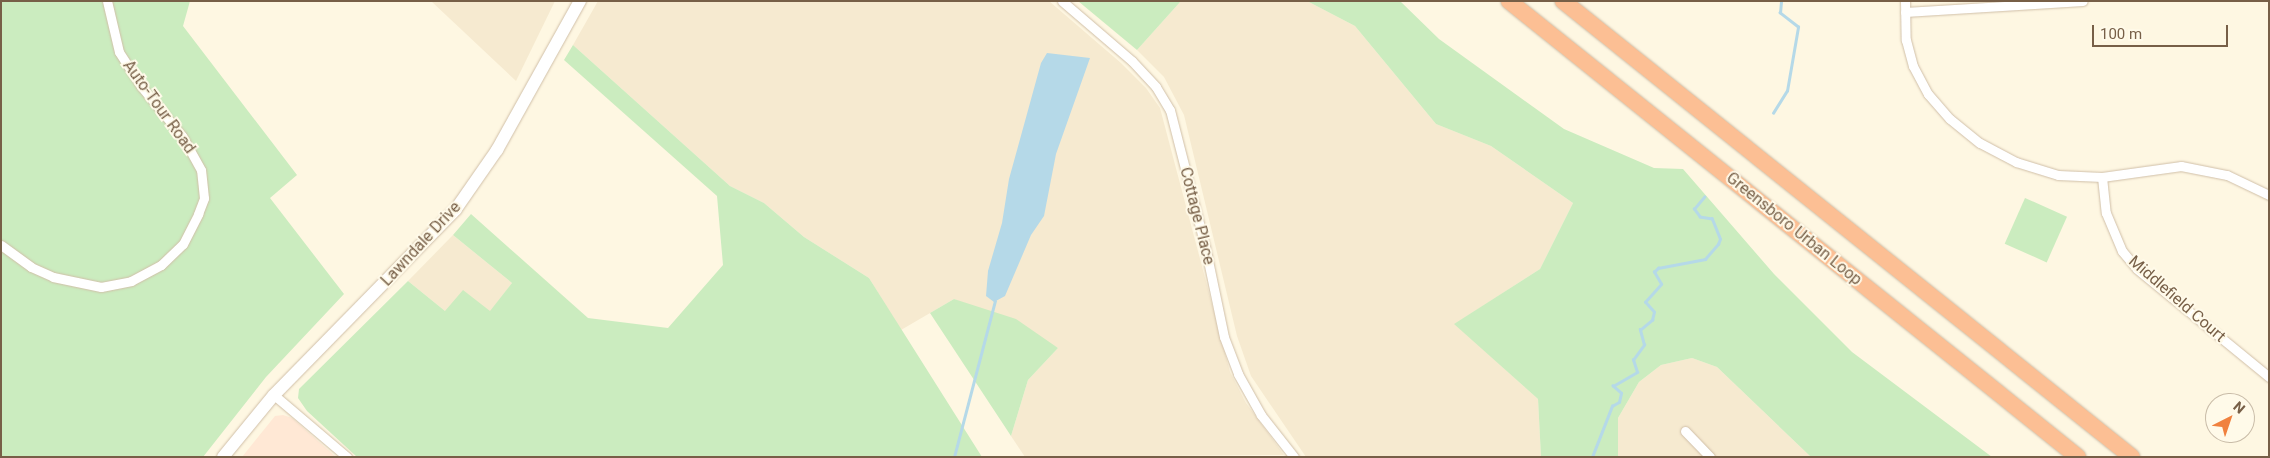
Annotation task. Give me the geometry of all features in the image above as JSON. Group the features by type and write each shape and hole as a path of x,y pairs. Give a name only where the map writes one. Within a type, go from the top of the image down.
{"highway":[{"name":"Greensboro Urban Loop","path":"1509,1 2078,457"},
{"name":"Greensboro Urban Loop","path":"1564,1 2132,457"}],"main road":[{"name":"Lawndale Drive","path":"223,457 274,395 456,209 497,150 580,1"}],"street":[{"name":"Auto-Tour Road","path":"1,245 25,263 53,277 101,287 130,280 161,265 182,244 198,214 204,186 201,170 182,136 141,86 119,52 107,1"},
{"name":"Cottage Place","path":"1062,1 1132,61 1156,87 1170,110 1205,246 1224,337 1238,374 1261,415 1294,457"},
{"path":"1905,1 1906,40 1913,66 1928,94 1950,119 1980,143 2016,162 2058,175 2102,177 2182,166 2227,175 2269,195"},
{"path":"1905,12 2083,1"},
{"name":"Middlefield Court","path":"2102,177 2106,213 2122,251 2137,270 2269,377"},
{"path":"274,395 347,457"},
{"path":"1685,431 1710,457"}],"shaded area":[{"path":"431,1 555,1 516,81"},
{"path":"598,1 1049,1 1121,63 1146,88 1160,108 1230,372 1246,403 1284,455 1025,457 1011,436 1028,380 1058,348 954,299 901,330 869,278 804,237 764,203 730,186 573,45"},
{"path":"1181,1 1307,1 1355,26 1436,124 1491,146 1573,203 1540,269 1455,324 1538,399 1541,457 1306,457 1251,376 1237,336 1184,115 1164,77 1137,50"},
{"path":"453,235 512,283 490,312 445,311 408,281"},
{"path":"1692,358 1717,367 1811,457 1618,457 1618,418 1639,382 1661,365"},
{"path":"283,415 292,418 336,457 242,457 275,416"}],"green space":[{"path":"1,1 190,1 183,26 297,175 270,198 344,294 266,377 203,457 1,457"},
{"path":"1078,1 1181,1 1137,50"},
{"path":"1307,1 1400,1 1439,39 1564,129 1654,168 1683,169 1774,274 1852,352 1992,457 1811,457 1717,367 1692,358 1661,365 1639,382 1618,418 1618,457 1541,457 1538,399 1454,324 1540,269 1573,203 1491,146 1436,124 1355,26"},
{"path":"573,45 730,186 764,203 804,237 869,278 982,457 357,457 307,411 298,398 299,389 408,281 445,311 463,290 490,311 512,283 453,235 471,214 588,318 668,328 723,265 717,196 564,60"},
{"path":"2025,198 2067,217 2047,262 2005,244"},
{"path":"954,299 1016,319 1058,348 1028,380 1011,436 930,313"}],"water":[{"path":"1047,53 1090,58 1056,154 1044,216 1031,235 1005,296 994,302 986,296 988,271 1002,223 1009,179 1041,63"}],"waterway":[{"path":"1773,113 1787,91 1798,27 1780,13 1781,1"},
{"path":"1592,457 1612,406 1619,402 1621,393 1613,386 1637,372 1633,360 1644,345 1640,330 1652,320 1654,312 1645,302 1661,284 1654,272 1658,268 1705,259 1718,244 1720,239 1712,219 1700,217 1694,209 1704,197"},
{"path":"954,457 995,301"}]}
